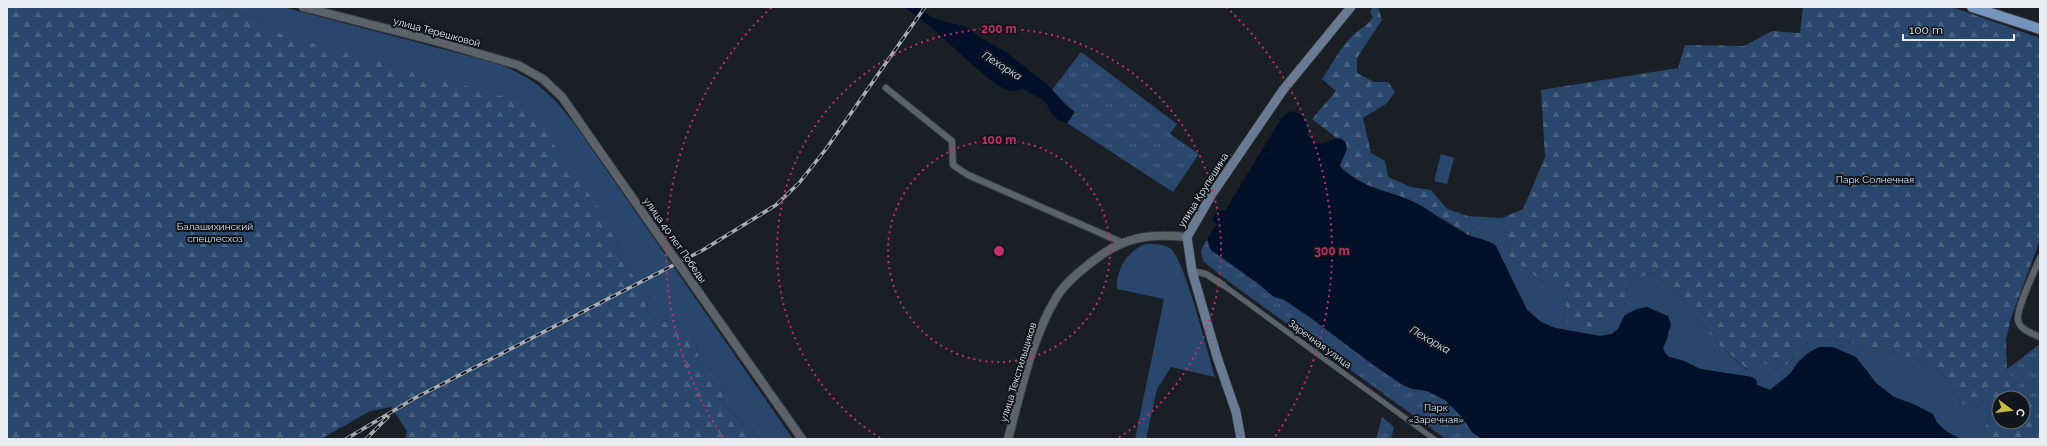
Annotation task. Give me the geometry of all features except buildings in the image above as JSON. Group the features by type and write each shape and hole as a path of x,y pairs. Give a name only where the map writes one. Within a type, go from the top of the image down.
{"main road":[{"name":"улица Крупешина","path":"1241,439 1236,412 1217,357 1192,271 1187,238 1212,194 1275,102 1351,7"},
{"path":"1972,7 2040,29"}],"street":[{"name":"улица Терешковой","path":"303,7 439,42 518,65"},
{"name":"улица 40 лет Победы","path":"518,65 543,79 562,97 802,439"},
{"path":"886,88 952,141 953,165 968,175 1121,242"},
{"name":"улица Текстильщиков","path":"1008,439 1039,331 1056,296 1076,274 1100,255 1121,242 1145,236 1187,238"},
{"path":"2040,258 2019,309 2018,321 2024,330 2040,336"},
{"name":"Заречная улица","path":"1192,271 1206,274 1223,285 1434,439"}],"green space":[{"name":"Балашихинский спецлесхоз","path":"7,7 216,7 257,18 270,31 519,101 541,126 615,231 620,258 649,297 646,308 649,316 655,319 681,323 696,342 699,360 721,380 724,405 761,439 405,439 407,431 391,407 370,411 321,439 7,439"},
{"path":"216,7 283,7 495,63 533,81 552,97 578,129 793,439 761,439 724,405 721,380 699,360 696,342 681,323 655,319 649,316 646,308 649,297 620,258 615,231 270,31 257,18"},
{"path":"1378,7 1382,20 1357,58 1357,73 1374,82 1388,82 1395,92 1386,104 1363,118 1371,153 1385,161 1388,177 1411,187 1431,190 1447,209 1468,216 1473,228 1468,235 1439,217 1373,188 1349,174 1340,166 1341,160 1347,150 1343,140 1338,139 1312,119 1336,91 1322,79 1350,38 1371,20 1373,17 1370,13 1372,8"},
{"name":"Парк Солнечная","path":"1803,7 1952,7 2040,38 2040,240 2011,318 2006,340 2007,370 2022,390 1991,390 1991,409 1987,400 1983,400 1975,405 1968,406 1963,404 1958,399 1941,373 1926,363 1868,347 1821,339 1813,340 1805,344 1786,365 1775,369 1756,359 1748,370 1719,345 1681,296 1652,273 1630,281 1624,305 1604,329 1563,322 1569,288 1542,281 1509,256 1502,218 1523,209 1545,157 1541,90 1678,68 1685,45 1744,46 1772,31 1800,33"},
{"path":"1081,52 1177,124 1170,134 1199,154 1173,192 1067,123 1074,112 1052,90"},
{"path":"1441,154 1454,158 1447,184 1434,181"},
{"path":"1468,216 1502,218 1509,256 1542,281 1569,288 1563,322 1624,305 1630,281 1652,273 1681,296 1719,345 1747,370 1756,359 1775,369 1784,366 1792,360 1805,344 1813,340 1821,339 1851,343 1903,356 1926,363 1940,372 1963,404 1968,406 1975,405 1983,400 1987,400 1991,409 1985,430 1987,439 1961,439 1953,436 1937,423 1932,414 1913,404 1894,397 1876,383 1865,368 1798,362 1790,374 1770,390 1757,385 1756,380 1752,377 1700,369 1684,361 1669,357 1663,348 1669,335 1625,315 1618,329 1611,334 1600,336 1555,328 1541,322 1527,310 1517,289 1468,235 1473,228"},
{"name":"Парк «Заречная»","path":"1207,239 1211,250 1259,284 1274,297 1283,299 1311,318 1372,364 1403,385 1413,389 1427,391 1445,400 1463,418 1472,432 1482,439 1446,439 1228,281 1203,261 1201,251"},
{"path":"1146,244 1158,244 1170,248 1176,256 1189,288 1215,377 1171,367 1157,389 1146,439 1135,439 1164,299 1117,289 1117,282 1118,275 1128,256 1139,247"},
{"path":"2040,344 2040,401 2031,397 2031,390 2022,390 2006,370"},
{"name":"Парк Солнечная","path":"2031,397 2040,401 2040,439 1987,439 1985,430 1991,409 1991,430 2031,430"},
{"path":"1382,417 1394,427 1391,439 1376,439"}],"water":[{"name":"Пехорка","path":"903,7 919,7 933,18 967,27 978,36 1007,53 1049,86 1063,103 1075,112 1067,123 1058,120 1050,112 1046,102 1022,88 1017,91 1011,91 1003,88 969,62 925,22"},
{"name":"Пехорка","path":"1291,111 1303,116 1307,122 1307,135 1312,141 1322,144 1335,139 1343,140 1346,149 1340,166 1356,179 1375,188 1414,202 1461,232 1486,240 1496,246 1527,310 1541,322 1555,328 1600,336 1612,334 1618,329 1625,315 1637,309 1647,307 1668,316 1671,325 1663,348 1669,357 1684,361 1700,369 1752,377 1756,380 1757,385 1770,390 1790,374 1798,362 1808,353 1819,347 1833,347 1856,357 1876,383 1894,397 1933,414 1937,423 1945,431 1961,439 1482,439 1472,432 1463,418 1445,400 1427,391 1413,389 1403,385 1372,364 1311,318 1283,299 1274,297 1259,284 1211,250 1207,239 1216,225 1212,219 1218,210 1225,211 1282,117"}],"railway":[{"path":"346,439 415,398 703,250 776,205 799,183 826,149 925,7"},
{"path":"366,439 388,417"}]}
